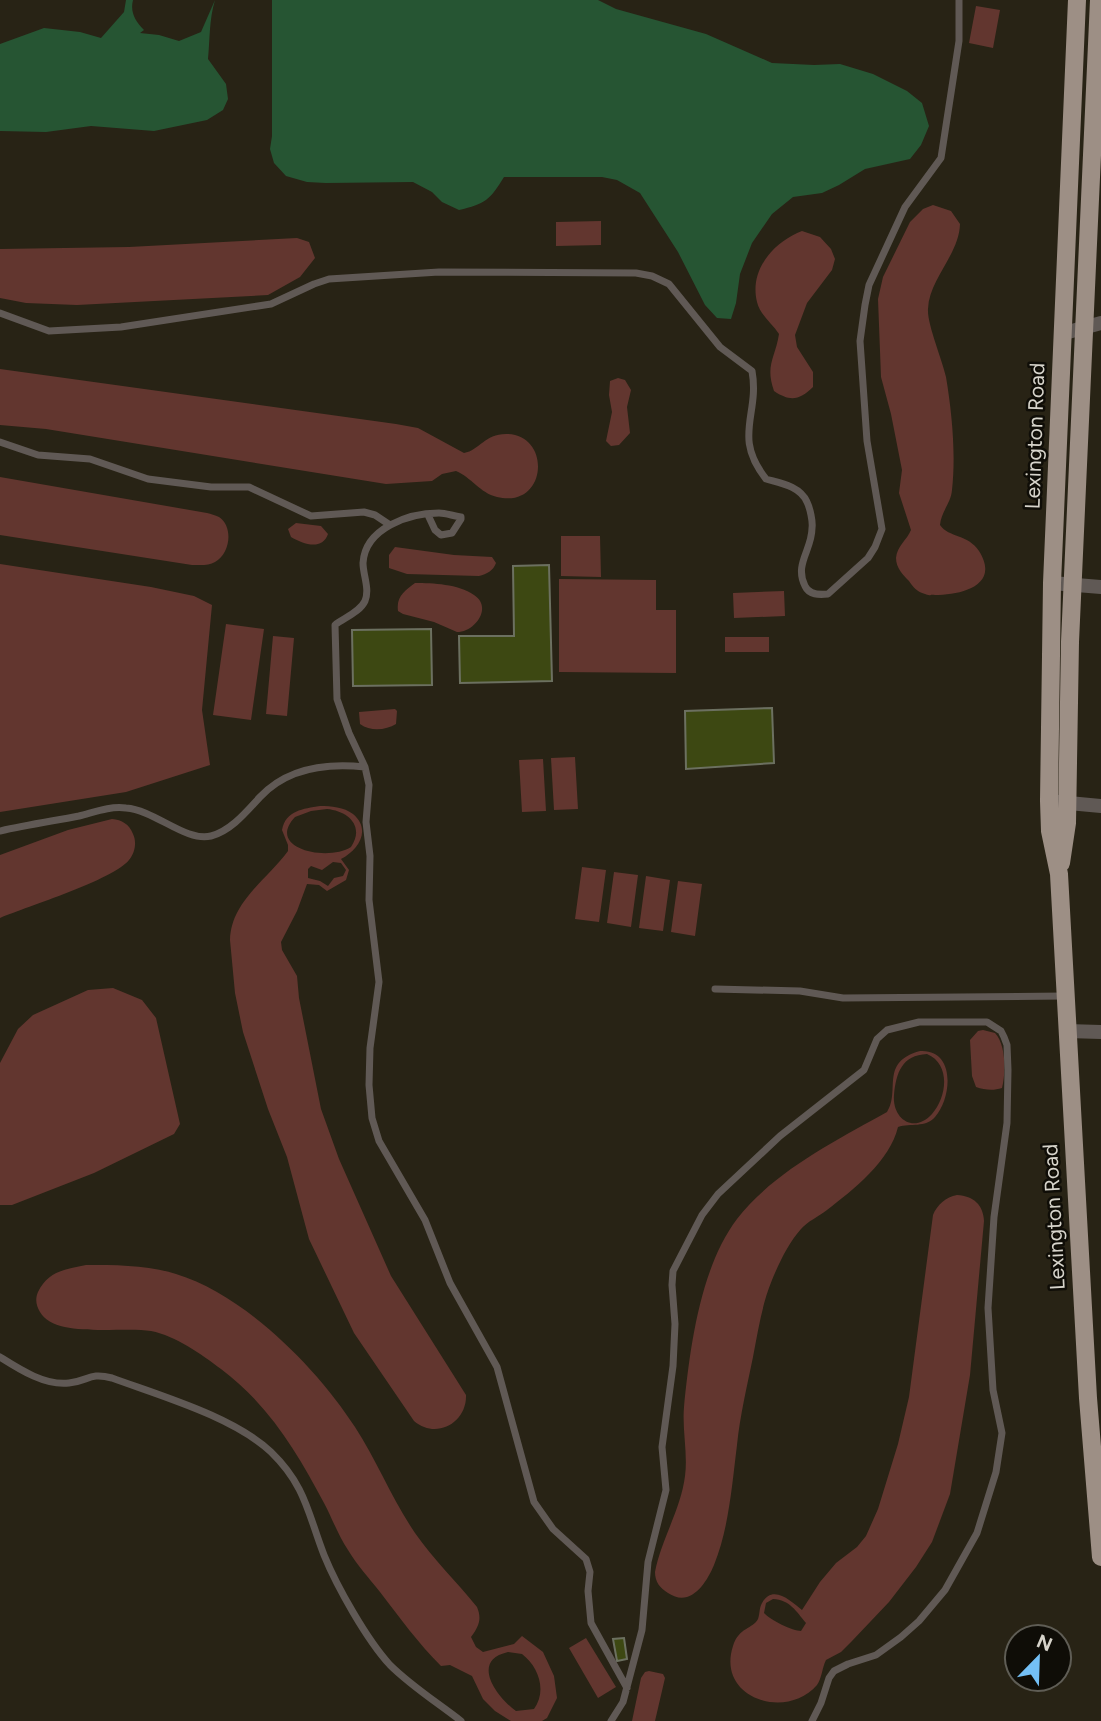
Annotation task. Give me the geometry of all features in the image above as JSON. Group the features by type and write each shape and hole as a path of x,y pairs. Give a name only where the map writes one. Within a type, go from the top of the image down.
{"main road":[{"name":"Lexington Road","path":"1058,802 1052,583 1076,0"},
{"name":"Lexington Road","path":"1099,0 1093,325 1058,802 1050,831 1059,873 1088,1398 1101,1557"}],"street":[{"path":"1070,131 1097,138"},
{"path":"1062,334 1093,325"},
{"path":"1052,583 1101,587"},
{"path":"1058,802 1101,806"},
{"path":"1067,1031 1101,1032"}],"lane":[{"path":"0,313 49,331 101,328 271,304 329,279 439,272 636,273 652,276 669,284 720,347 752,370 754,382 750,453 765,479 791,486 807,500 813,527 801,564 800,576 807,590 828,594 868,558 882,529 867,441 860,341 864,305 869,285 900,217 910,199 942,158 960,33 959,0"},
{"path":"0,442 38,455 90,459 148,479 211,487 248,487 311,516 364,512 375,515 390,525"},
{"path":"428,514 435,530 441,536 452,533 461,519 441,513 428,514 415,516 379,532 365,553 363,565 366,600 361,607 335,625 334,632 337,699 365,767 369,785 366,822 370,856 369,900 378,972 370,1060 372,1118 379,1141 425,1220 450,1283 497,1367 515,1441 534,1502 553,1530 586,1559 589,1566 588,1591 592,1623 627,1688"},
{"path":"0,831 97,810 126,807 163,819 196,837 209,836 222,832 271,787 299,772 322,766 365,767"},
{"path":"715,989 790,991 843,998 1065,996"},
{"path":"611,1720 623,1702 643,1623 648,1562 666,1490 662,1447 673,1366 673,1271 702,1214 718,1194 780,1136 864,1070 877,1039 887,1030 928,1021 987,1022 1001,1031 1008,1052 1007,1123 994,1217 988,1308 994,1398 1002,1433 996,1472 977,1533 945,1590 919,1621 901,1637 876,1655 834,1671 812,1721"},
{"path":"0,1357 29,1373 62,1384 97,1375 112,1378 217,1418 270,1451 301,1491 324,1555 371,1641 400,1674 461,1721"}],"shaded area":[{"path":"126,0 133,0 134,16 144,30 140,33 179,41 201,32 215,0 208,59 226,84 228,99 223,110 207,120 154,131 91,126 46,132 0,131 0,44 44,28 80,32 101,38 124,12"},
{"path":"272,0 598,0 616,9 706,34 772,63 840,64 873,74 907,91 922,103 929,126 921,145 910,159 865,169 822,193 793,197 772,214 752,243 740,274 731,319 717,318 705,305 678,252 640,193 617,180 602,177 504,177 486,200 459,210 413,182 326,183 307,182 286,176 274,163 270,149"},
{"path":"976,6 1000,10 993,48 969,43"},
{"path":"933,205 951,211 960,224 955,246 933,287 928,309 946,377 953,434 952,490 940,525 975,546 984,563 985,573 975,586 945,595 920,592 900,571 896,562 898,550 911,530 899,493 902,470 881,377 878,299 883,277 910,222 923,209"},
{"path":"601,221 601,245 556,246 556,222"},
{"path":"802,231 820,237 831,249 835,259 832,270 807,303 795,335 797,347 813,372 813,387 804,395 790,398 774,391 771,382 771,368 779,334 761,311 755,290 760,268 766,258 782,242"},
{"path":"297,238 309,242 315,258 300,277 268,295 77,305 26,303 0,298 0,249 129,247"},
{"path":"0,369 396,424 418,428 464,453 494,436 508,434 522,438 532,446 538,471 534,483 526,492 514,498 497,497 456,471 442,474 432,481 386,484 46,429 0,425"},
{"path":"618,378 625,380 631,390 627,407 630,433 619,445 611,446 606,441 612,412 610,381"},
{"path":"0,477 207,513 224,521 228,534 227,547 213,563 192,565 0,535"},
{"path":"296,523 321,526 328,534 321,543 301,542 291,537 288,529"},
{"path":"561,536 600,536 601,577 561,576"},
{"path":"395,547 492,557 496,563 489,572 479,576 407,574 389,568 389,555"},
{"path":"0,564 151,587 194,596 212,605 202,710 210,765 126,792 0,812"},
{"path":"559,579 656,580 656,610 676,610 676,673 559,672"},
{"path":"415,583 445,585 468,591 479,600 482,612 470,628 457,632 434,622 403,614 398,611 398,601"},
{"path":"784,591 785,616 734,618 733,593"},
{"path":"226,624 264,629 251,720 213,715"},
{"path":"273,636 294,638 287,716 266,714"},
{"path":"725,637 769,637 769,652 725,652"},
{"path":"395,709 396,724 392,726 374,729 360,724 359,712"},
{"path":"575,757 578,809 554,810 551,758"},
{"path":"543,759 546,811 522,812 519,760"},
{"path":"320,806 342,808 353,814 362,827 361,839 353,850 341,859 349,870 346,880 327,891 319,885 307,884 281,942 282,950 297,976 321,1109 339,1159 391,1276 466,1395 465,1405 456,1421 440,1429 432,1429 414,1421 354,1333 309,1239 287,1157 243,1032 235,993 230,940 237,914 243,902 288,851 282,830 287,818 296,812","holes":["327,809 342,813 352,821 356,832 351,847 341,851 315,853 293,845 288,837 288,828 295,817","333,862 341,863 346,870 343,876 334,878 328,886 308,878 308,869 311,866 322,870"]},
{"path":"112,819 125,823 135,840 133,854 120,868 89,884 0,918 0,855 68,830"},
{"path":"582,867 606,870 599,922 575,919"},
{"path":"614,872 638,875 631,927 607,923"},
{"path":"646,876 670,880 663,931 639,928"},
{"path":"678,881 702,884 695,936 671,932"},
{"path":"113,988 142,1000 156,1018 180,1124 174,1134 94,1173 12,1205 0,1205 0,1063 18,1029 33,1015 88,990"},
{"path":"978,1031 995,1033 1003,1051 1002,1088 995,1090 976,1087 972,1076 970,1040"},
{"path":"920,1051 932,1052 940,1058 947,1076 941,1109 927,1123 898,1127 887,1152 869,1174 804,1226 792,1240 775,1273 761,1318 740,1423 727,1521 719,1551 702,1586 690,1596 676,1597 660,1587 655,1572 683,1488 686,1468 684,1407 690,1360 699,1309 714,1261 737,1219 769,1186 807,1158 887,1112 891,1104 895,1070 907,1056","holes":["927,1054 935,1059 943,1073 941,1099 925,1120 918,1123 906,1121 900,1117 894,1104 899,1073 906,1062 918,1055"]},
{"path":"957,1195 976,1202 982,1210 984,1221 970,1375 950,1494 932,1542 889,1602 841,1652 826,1660 817,1685 804,1696 788,1701 772,1702 757,1698 744,1691 735,1679 730,1664 736,1640 756,1622 766,1597 777,1594 802,1610 836,1563 857,1547 866,1536 878,1509 909,1397 933,1215 942,1202","holes":["773,1599 784,1601 792,1607 806,1623 801,1631 782,1625 764,1613 766,1603"]},
{"path":"86,1265 154,1269 202,1284 253,1316 300,1358 355,1427 415,1533 477,1607 479,1622 471,1637 476,1647 483,1652 514,1644 522,1636 543,1652 554,1676 557,1698 547,1718 542,1721 511,1721 483,1699 472,1676 450,1665 441,1666 409,1630 352,1556 314,1484 280,1430 253,1398 221,1369 188,1346 160,1333 74,1329 48,1320 40,1312 36,1300 42,1285 52,1275","holes":["508,1652 522,1654 537,1672 540,1695 534,1709 516,1711 495,1689 489,1671 490,1663 496,1657"]},
{"path":"586,1638 616,1687 598,1698 569,1648"},
{"path":"649,1671 663,1674 665,1678 655,1721 632,1721 641,1678"}],"building":[{"path":"549,565 552,681 460,683 459,636 514,636 513,566"},
{"path":"431,629 432,685 353,686 352,630"},
{"path":"772,708 774,763 686,769 685,711"},
{"path":"624,1638 627,1659 617,1661 613,1639"}]}
